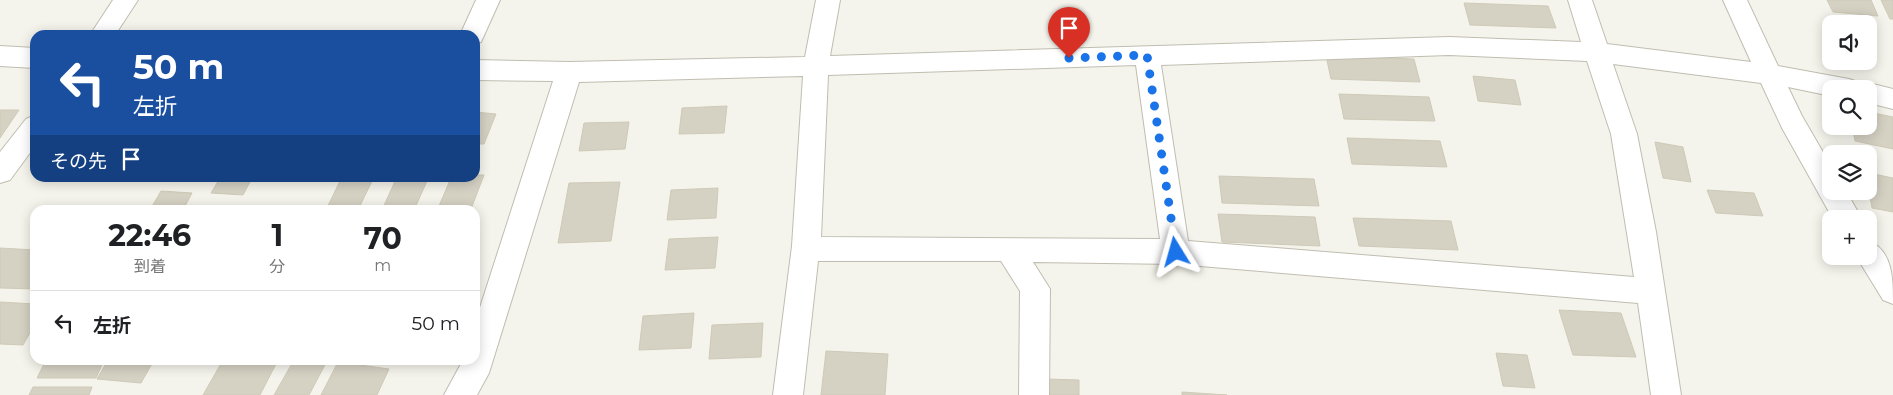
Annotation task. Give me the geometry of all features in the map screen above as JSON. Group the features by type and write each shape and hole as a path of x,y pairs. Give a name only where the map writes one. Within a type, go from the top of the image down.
{"street":[{"path":"105,30 126,0"},
{"path":"474,30 488,0"},
{"path":"788,395 806,249 816,66 828,0"},
{"path":"1580,0 1624,134 1642,232 1666,395"},
{"path":"1735,0 1791,121 1843,210"},
{"path":"480,70 569,72 816,66 1449,46 1598,52 1770,74 1822,84"},
{"path":"1147,55 1176,252"},
{"path":"0,56 30,58"},
{"path":"480,354 569,72"},
{"path":"1877,95 1893,99"},
{"path":"0,172 30,133"},
{"path":"806,249 1009,248 1176,252 1650,291"},
{"path":"1009,248 1035,289 1034,395"},
{"path":"1876,265 1893,291"},
{"path":"459,395 474,373 477,365"}],"building":[{"path":"1827,0 1871,0 1878,16 1877,15 1833,12"},
{"path":"1881,0 1893,0 1893,19 1890,19"},
{"path":"1464,3 1548,6 1556,28 1470,25"},
{"path":"1326,56 1414,59 1420,82 1331,79"},
{"path":"1473,76 1515,80 1521,105 1478,101"},
{"path":"1339,94 1429,97 1435,121 1344,119"},
{"path":"727,106 724,133 679,134 682,108"},
{"path":"0,110 19,110 0,138"},
{"path":"480,112 496,114 484,144 480,144"},
{"path":"1877,114 1893,117 1893,149 1855,141 1854,135 1877,135"},
{"path":"629,122 625,149 579,151 584,123"},
{"path":"1347,138 1440,141 1447,167 1352,164"},
{"path":"1655,142 1683,147 1691,182 1663,178"},
{"path":"480,175 484,175 473,205 439,205 449,182 480,182"},
{"path":"1877,175 1893,178 1893,212 1872,208 1871,200 1877,200"},
{"path":"1219,176 1314,179 1319,206 1222,203"},
{"path":"218,182 250,182 243,195 211,193"},
{"path":"340,182 372,182 360,205 328,205"},
{"path":"395,182 427,182 416,205 384,205"},
{"path":"620,182 611,241 558,243 569,183"},
{"path":"718,188 716,218 667,220 671,190"},
{"path":"1707,190 1754,193 1763,216 1716,213"},
{"path":"161,191 192,193 186,205 153,205"},
{"path":"1218,214 1315,217 1320,246 1222,242"},
{"path":"1353,218 1451,221 1458,250 1359,246"},
{"path":"718,237 715,268 665,270 669,239"},
{"path":"0,248 30,250 30,289 0,288"},
{"path":"0,302 30,304 30,333 23,345 0,344"},
{"path":"1559,310 1621,313 1636,357 1573,355"},
{"path":"694,313 691,348 639,350 643,316"},
{"path":"763,323 761,357 709,359 712,325"},
{"path":"826,351 888,354 885,395 821,395"},
{"path":"1496,353 1527,355 1535,388 1503,386"},
{"path":"44,365 102,365 96,378 37,378"},
{"path":"105,365 151,365 141,383 97,379"},
{"path":"220,365 275,365 260,395 203,395"},
{"path":"291,365 325,365 309,395 274,395"},
{"path":"336,365 360,365 389,369 377,395 321,395"},
{"path":"1046,379 1079,380 1079,395 1046,395"},
{"path":"33,387 92,387 89,395 29,395"},
{"path":"1182,392 1227,395 1182,395"}],"route":[{"path":"1069,58 1147,55 1176,252"}]}
